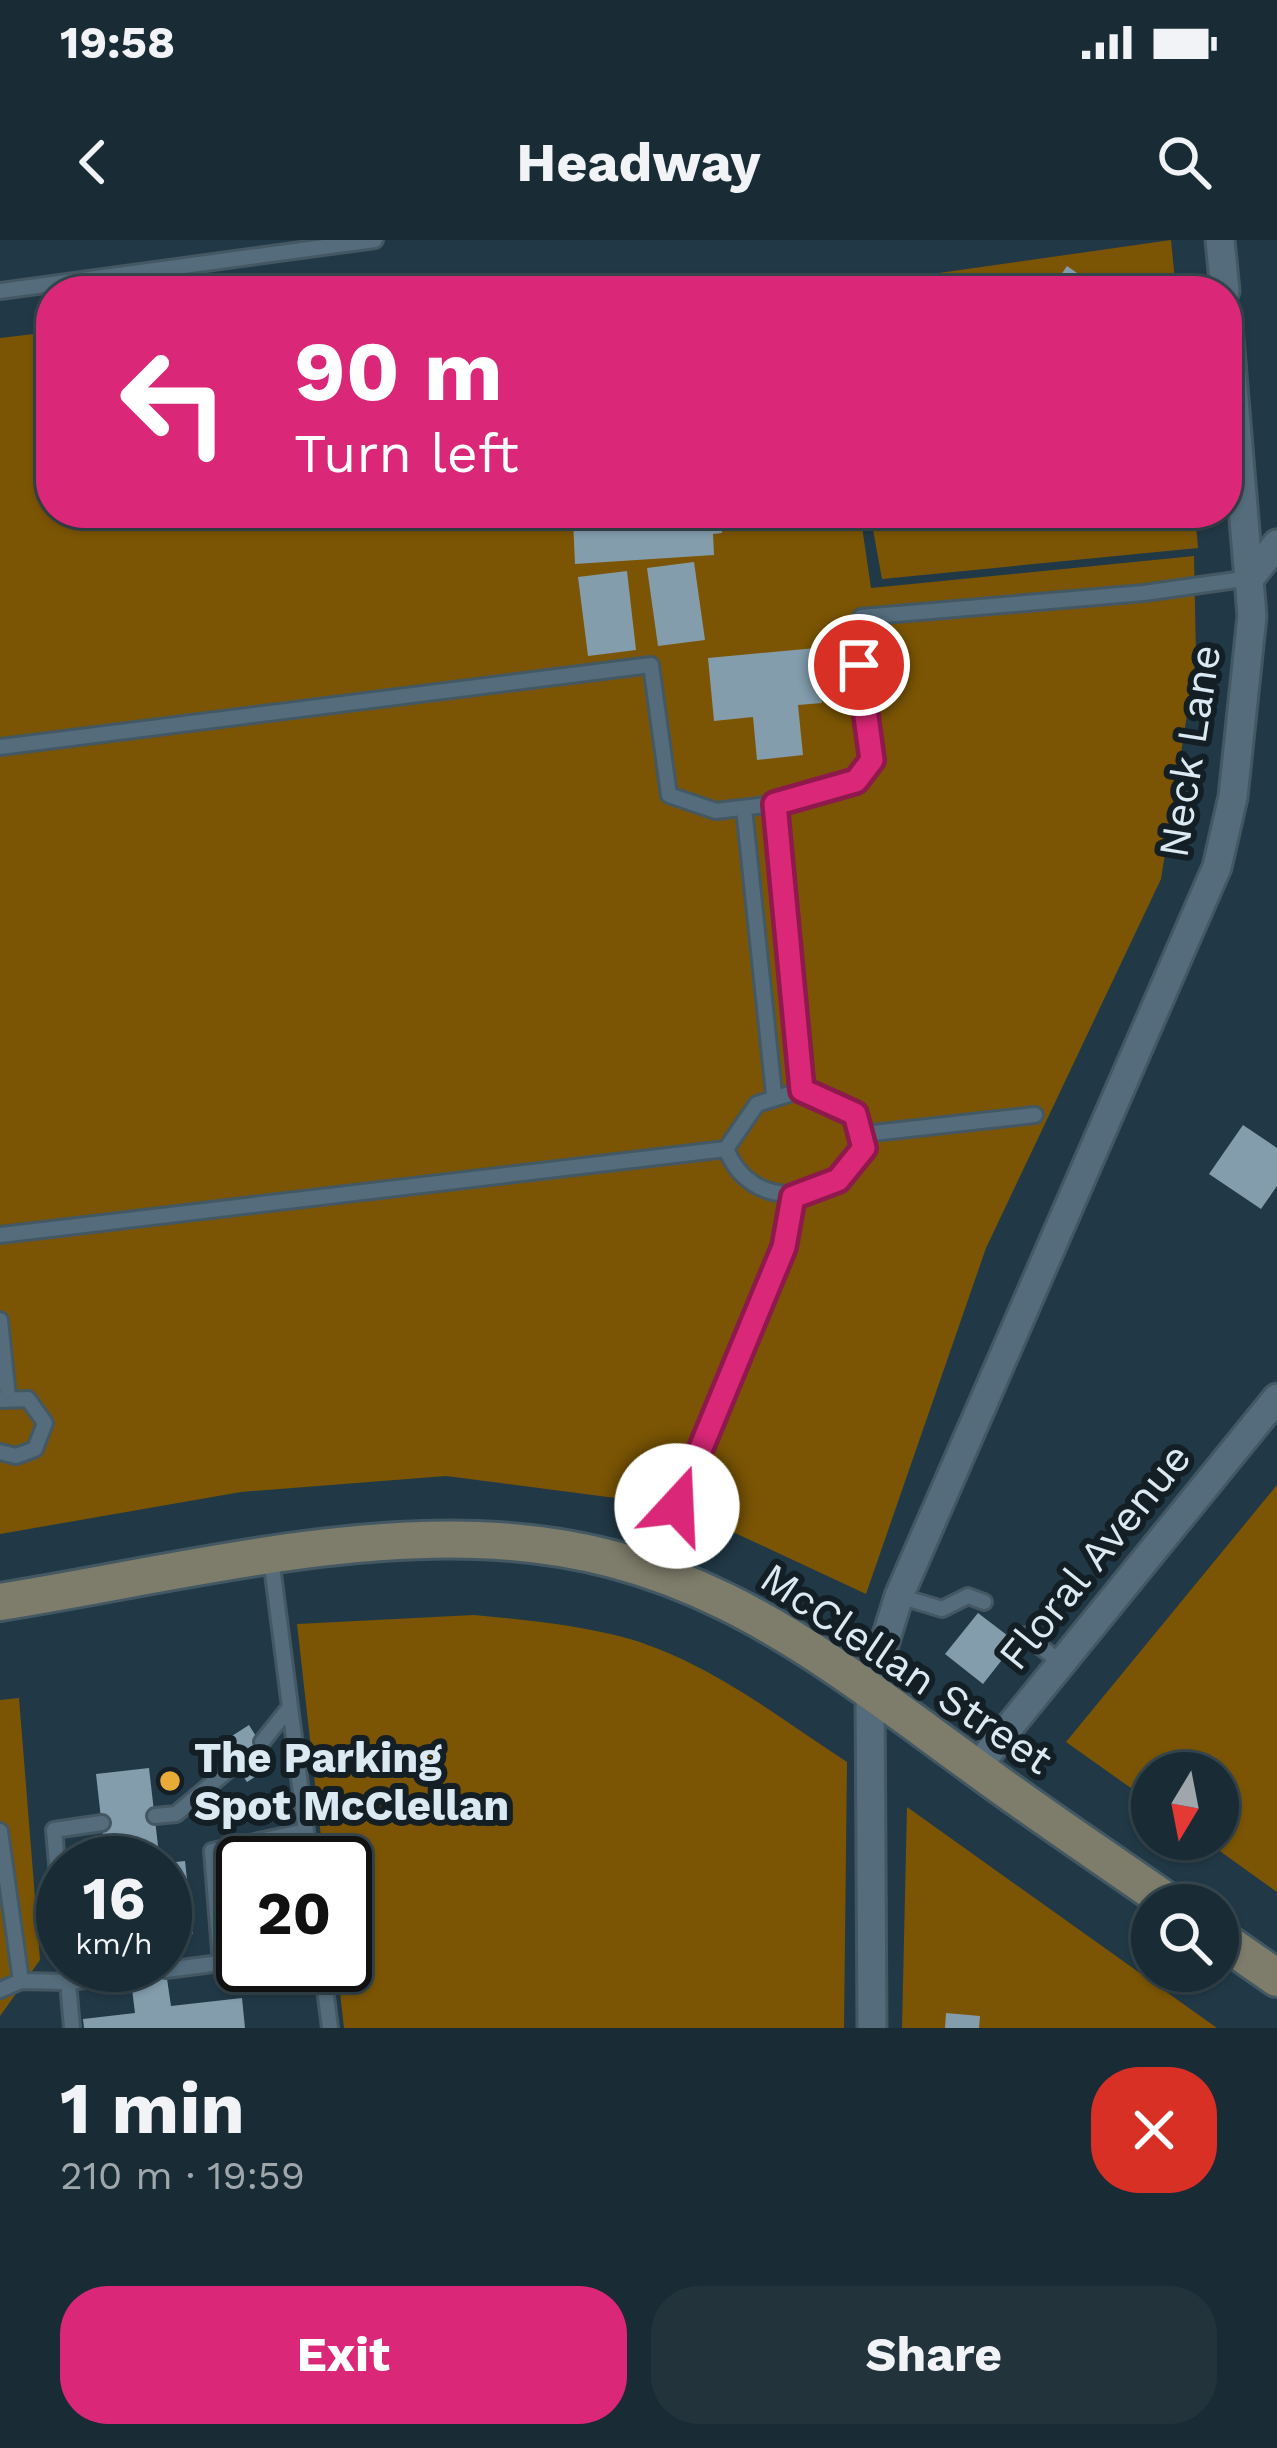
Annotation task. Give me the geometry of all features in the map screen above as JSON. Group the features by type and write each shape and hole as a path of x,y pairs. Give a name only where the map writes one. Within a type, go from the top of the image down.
{"main road":[{"name":"McClellan Street","path":"0,1602 395,1543 479,1540 567,1549 652,1569 776,1624 1142,1884"},
{"path":"1239,1952 1277,1978"}],"street":[{"path":"1220,240 1224,276"},
{"name":"Neck Lane","path":"872,2028 870,1690 899,1596 1217,867 1240,743 1252,616 1242,486"},
{"path":"1250,578 1277,544"},
{"name":"Floral Avenue","path":"976,1768 1277,1398"}],"lane":[{"path":"110,276 375,240"},
{"path":"0,291 36,286"},
{"path":"0,746 650,665 669,795 716,811 775,804 856,781 872,760 859,665 861,617 1144,593 1250,578"},
{"path":"775,804 802,1090"},
{"path":"745,808 774,1094"},
{"path":"802,1090 855,1114 864,1148 838,1180 793,1197 754,1186 734,1170 726,1149 744,1115 774,1094 802,1090"},
{"path":"864,1134 1035,1115"},
{"path":"0,1235 726,1149"},
{"path":"652,1569 685,1478 784,1247 793,1197"},
{"path":"0,1320 4,1398 36,1404 45,1432 26,1454 0,1452"},
{"path":"272,1558 307,1836"},
{"path":"899,1596 942,1609 968,1596 985,1603"},
{"path":"1026,1635 1061,1663"},
{"path":"262,1742 290,1707"},
{"path":"155,1816 176,1814 235,1764"},
{"path":"55,1836 54,1830 101,1823"},
{"path":"0,1831 21,1981"},
{"path":"282,1836 306,1831"},
{"path":"216,1850 212,1851 216,1907"},
{"path":"0,1990 21,1981 36,1981"},
{"path":"69,1992 72,2028"},
{"path":"325,1992 330,2028"}],"shaded area":[{"path":"1171,240 1175,276 918,276"},
{"path":"36,334 36,528 862,528 871,588 1194,556 1196,658 1161,879 986,1248 866,1594 677,1506 446,1476 241,1492 0,1534 0,338"},
{"path":"873,528 1196,528 1198,548 882,579"},
{"path":"1277,1485 1277,1892 1232,1860 1239,1860 1239,1752 1131,1752 1131,1788 1066,1742"},
{"path":"474,1615 630,1639 688,1662 743,1693 847,1762 844,2028 344,2028 340,1992 372,1992 372,1836 321,1836 297,1624"},
{"path":"19,1698 36,1966 0,2016 0,1700"},
{"path":"907,1807 1131,1967 1131,1992 1167,1992 1217,2028 902,2028"}],"building":[{"path":"1067,266 1081,276 1060,276"},
{"path":"573,528 722,528 722,533 713,534 714,555 575,564"},
{"path":"694,562 705,640 658,646 647,568"},
{"path":"627,571 636,650 588,656 578,577"},
{"path":"816,648 822,703 798,705 803,755 757,760 753,717 714,721 708,658"},
{"path":"1243,1125 1277,1148 1277,1186 1261,1209 1209,1174"},
{"path":"978,1613 1016,1642 983,1684 945,1654"},
{"path":"249,1725 274,1765 247,1782 221,1743"},
{"path":"149,1768 157,1836 103,1836 96,1774"},
{"path":"132,1992 169,1992 171,2006 242,1998 245,2028 84,2028 83,2019 135,2013"},
{"path":"946,2013 980,2016 979,2028 945,2028"}],"place":[{"name":"The Parking Spot McClellan","path":"170,1781"}],"route":[{"path":"677,1506 784,1247 793,1197 838,1180 864,1148 855,1114 824,1096 802,1090 775,804 856,781 872,760 859,665"}]}
